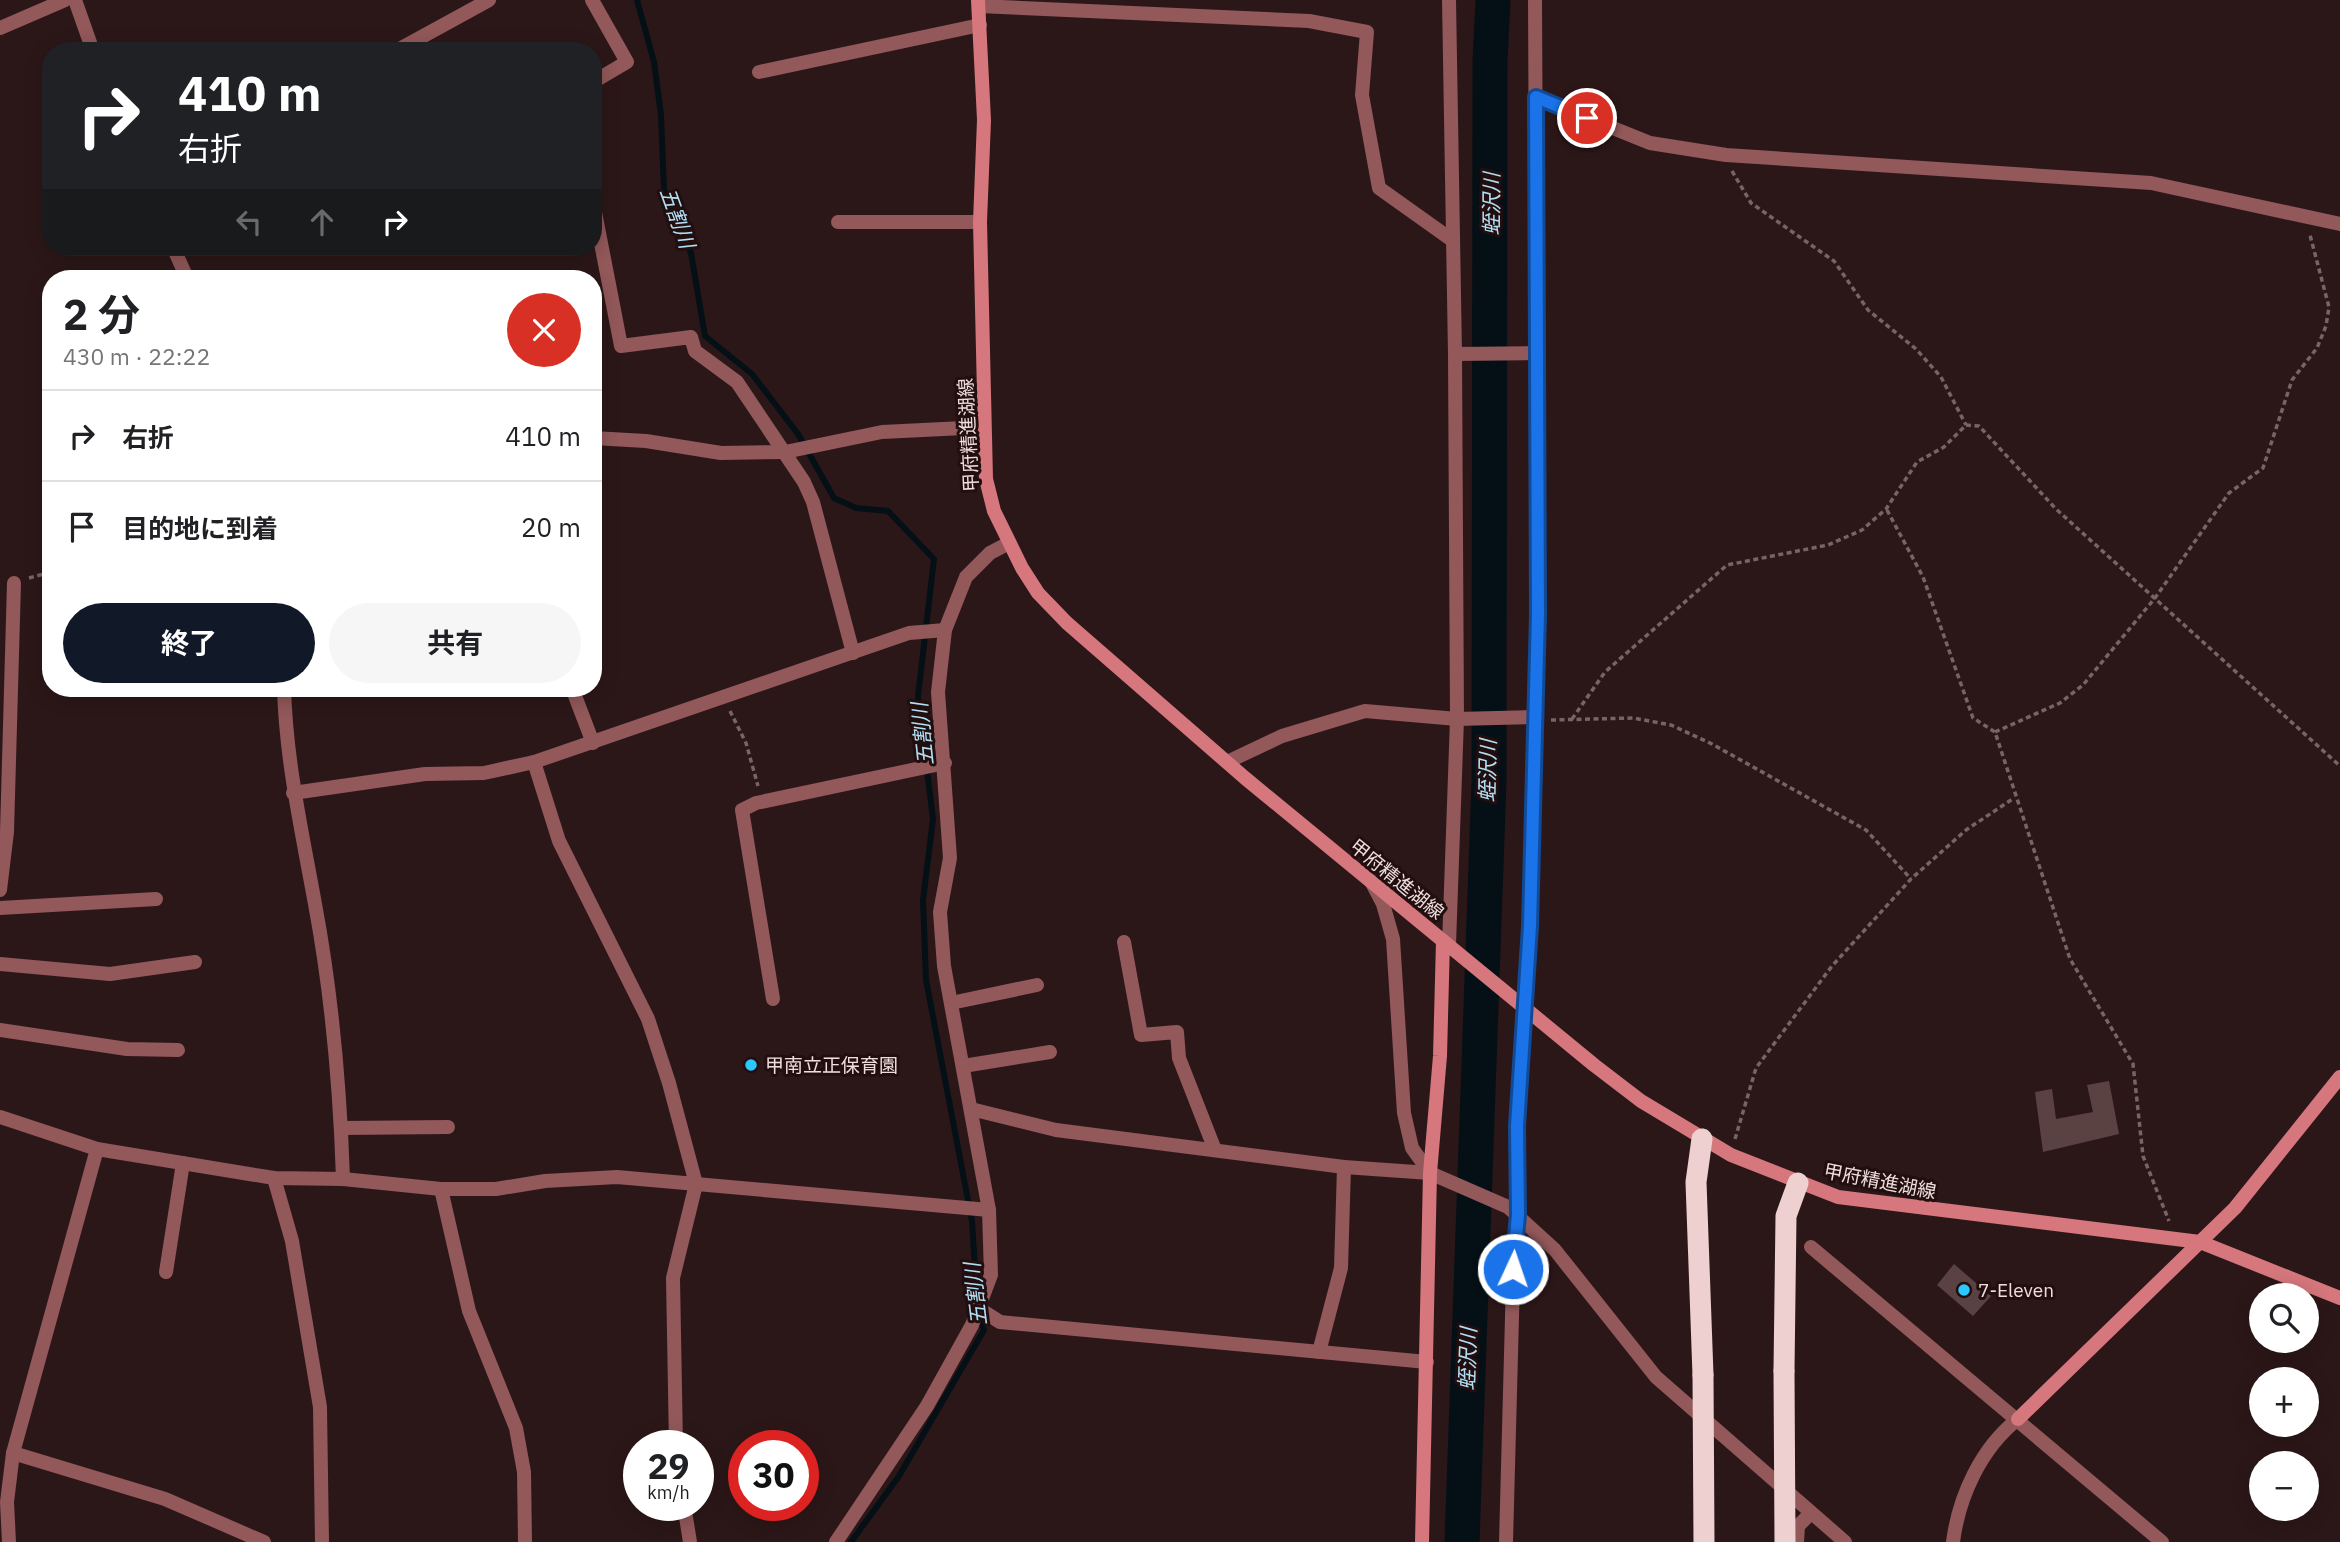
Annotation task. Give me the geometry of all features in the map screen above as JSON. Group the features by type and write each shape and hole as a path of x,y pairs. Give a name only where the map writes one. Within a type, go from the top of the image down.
{"highway":[{"path":"1702,1139 1696,1181 1703,1375 1704,1542"},
{"path":"1785,1542 1786,1216 1798,1183"}],"main road":[{"name":"甲府精進湖線","path":"978,3 984,120 980,222 986,479 994,511 1009,543 1038,593 1067,623 1227,762 1521,1005 1641,1101 1731,1155 1838,1197 2200,1242 2340,1298"},
{"path":"1422,1542 1440,1056 1449,945"},
{"path":"2018,1419 2235,1208 2340,1077"}],"street":[{"path":"0,28 65,0"},
{"path":"75,0 90,42"},
{"path":"412,42 489,0"},
{"path":"592,0 627,62 602,77"},
{"path":"1448,0 1452,240 1460,354 1460,719 1449,945"},
{"path":"1506,1542 1513,1211 1530,717 1537,353 1535,0"},
{"path":"978,3 1309,21 1367,32 1362,95 1379,188 1452,240"},
{"path":"759,72 981,25"},
{"path":"1536,97 1650,143 1726,155 2151,183 2340,224"},
{"path":"838,222 980,222"},
{"path":"602,248 621,346 691,337 695,351 737,382 785,452 813,502 853,653"},
{"path":"1460,354 1537,353"},
{"path":"602,439 646,441 722,453 785,452 882,432 984,427"},
{"path":"836,1542 927,1406 978,1308 991,1275 989,1210 951,1003 940,912 950,858 938,692 945,630 966,577 990,553 1009,543"},
{"path":"0,890 7,832 13,583"},
{"path":"293,793 425,774 484,774 534,762 909,633 945,630"},
{"path":"285,697 293,793 323,956 340,1091 343,1179"},
{"path":"575,697 593,743"},
{"path":"1227,762 1282,736 1365,711 1460,719 1530,717"},
{"path":"534,762 559,841 648,1019 669,1083 696,1184 673,1278 676,1430"},
{"path":"773,999 742,810 761,802 945,763"},
{"path":"1372,883 1383,904 1393,939 1404,1113 1412,1148 1436,1176"},
{"path":"0,908 156,899"},
{"path":"1124,942 1141,1035 1177,1032 1180,1058 1215,1150"},
{"path":"0,964 110,974 195,962"},
{"path":"951,1003 1037,985"},
{"path":"0,1030 127,1049 178,1049"},
{"path":"963,1066 1050,1052"},
{"path":"971,1109 1056,1130 1436,1176 1513,1211 1555,1250 1656,1377 1845,1542"},
{"path":"0,1116 97,1149 274,1178 343,1179 441,1189 495,1188 545,1181 617,1177 989,1210"},
{"path":"342,1128 448,1127"},
{"path":"9,1542 5,1469 13,1453 97,1149"},
{"path":"166,1272 183,1163"},
{"path":"1319,1352 1341,1268 1345,1167"},
{"path":"274,1178 292,1241 320,1407 322,1542"},
{"path":"441,1189 469,1311 516,1428 524,1472 525,1542"},
{"path":"1811,1247 2162,1542"},
{"path":"978,1308 1000,1322 1427,1362"},
{"path":"1953,1542 1966,1485 2004,1430 2018,1419"},
{"path":"13,1453 165,1499 264,1542"},
{"path":"1797,1542 1798,1526 1811,1513"},
{"path":"687,1521 690,1542"}],"path":[{"path":"1726,155 1735,181 1751,203 1834,261 1868,310 1916,349 1941,377 1966,425"},
{"path":"1995,732 2060,703 2083,685 2155,598 2229,493 2263,468 2292,380 2316,348 2326,326 2329,307 2305,216"},
{"path":"1572,719 1605,673 1727,565 1828,545 1862,530 1886,509 1917,462 1944,447 1966,425 1979,426 2056,509 2340,766"},
{"path":"1886,509 1923,578 1973,718 1995,732 2070,959 2133,1064 2143,1156 2177,1240"},
{"path":"723,697 746,743 761,802"},
{"path":"1530,717 1549,720 1633,718 1671,725 1712,744 1866,830 1911,878"},
{"path":"1731,1155 1756,1068 1832,966 1911,878 1966,830 2015,798"}],"building":[{"path":"2109,1081 2119,1134 2043,1152 2035,1092 2052,1089 2056,1119 2093,1112 2087,1085"},
{"name":"7-Eleven","path":"1954,1264 1991,1296 1973,1316 1937,1285"}],"waterway":[{"name":"五割川","path":"637,0 654,62 661,115 664,191 691,253 705,336 752,374 798,434 834,498 856,508 888,511 934,559 918,696 933,819 923,900 926,980 972,1221 975,1269 971,1289 984,1330 899,1476 851,1542"},
{"name":"蛭沢川","path":"1462,1542 1489,781 1490,61 1493,0"}],"place":[{"name":"甲南立正保育園","path":"751,1065"},
{"name":"7-Eleven","path":"1964,1290"}],"route":[{"path":"1513,1269 1518,1215 1517,1126 1530,926 1538,614 1536,97 1587,118"}]}
